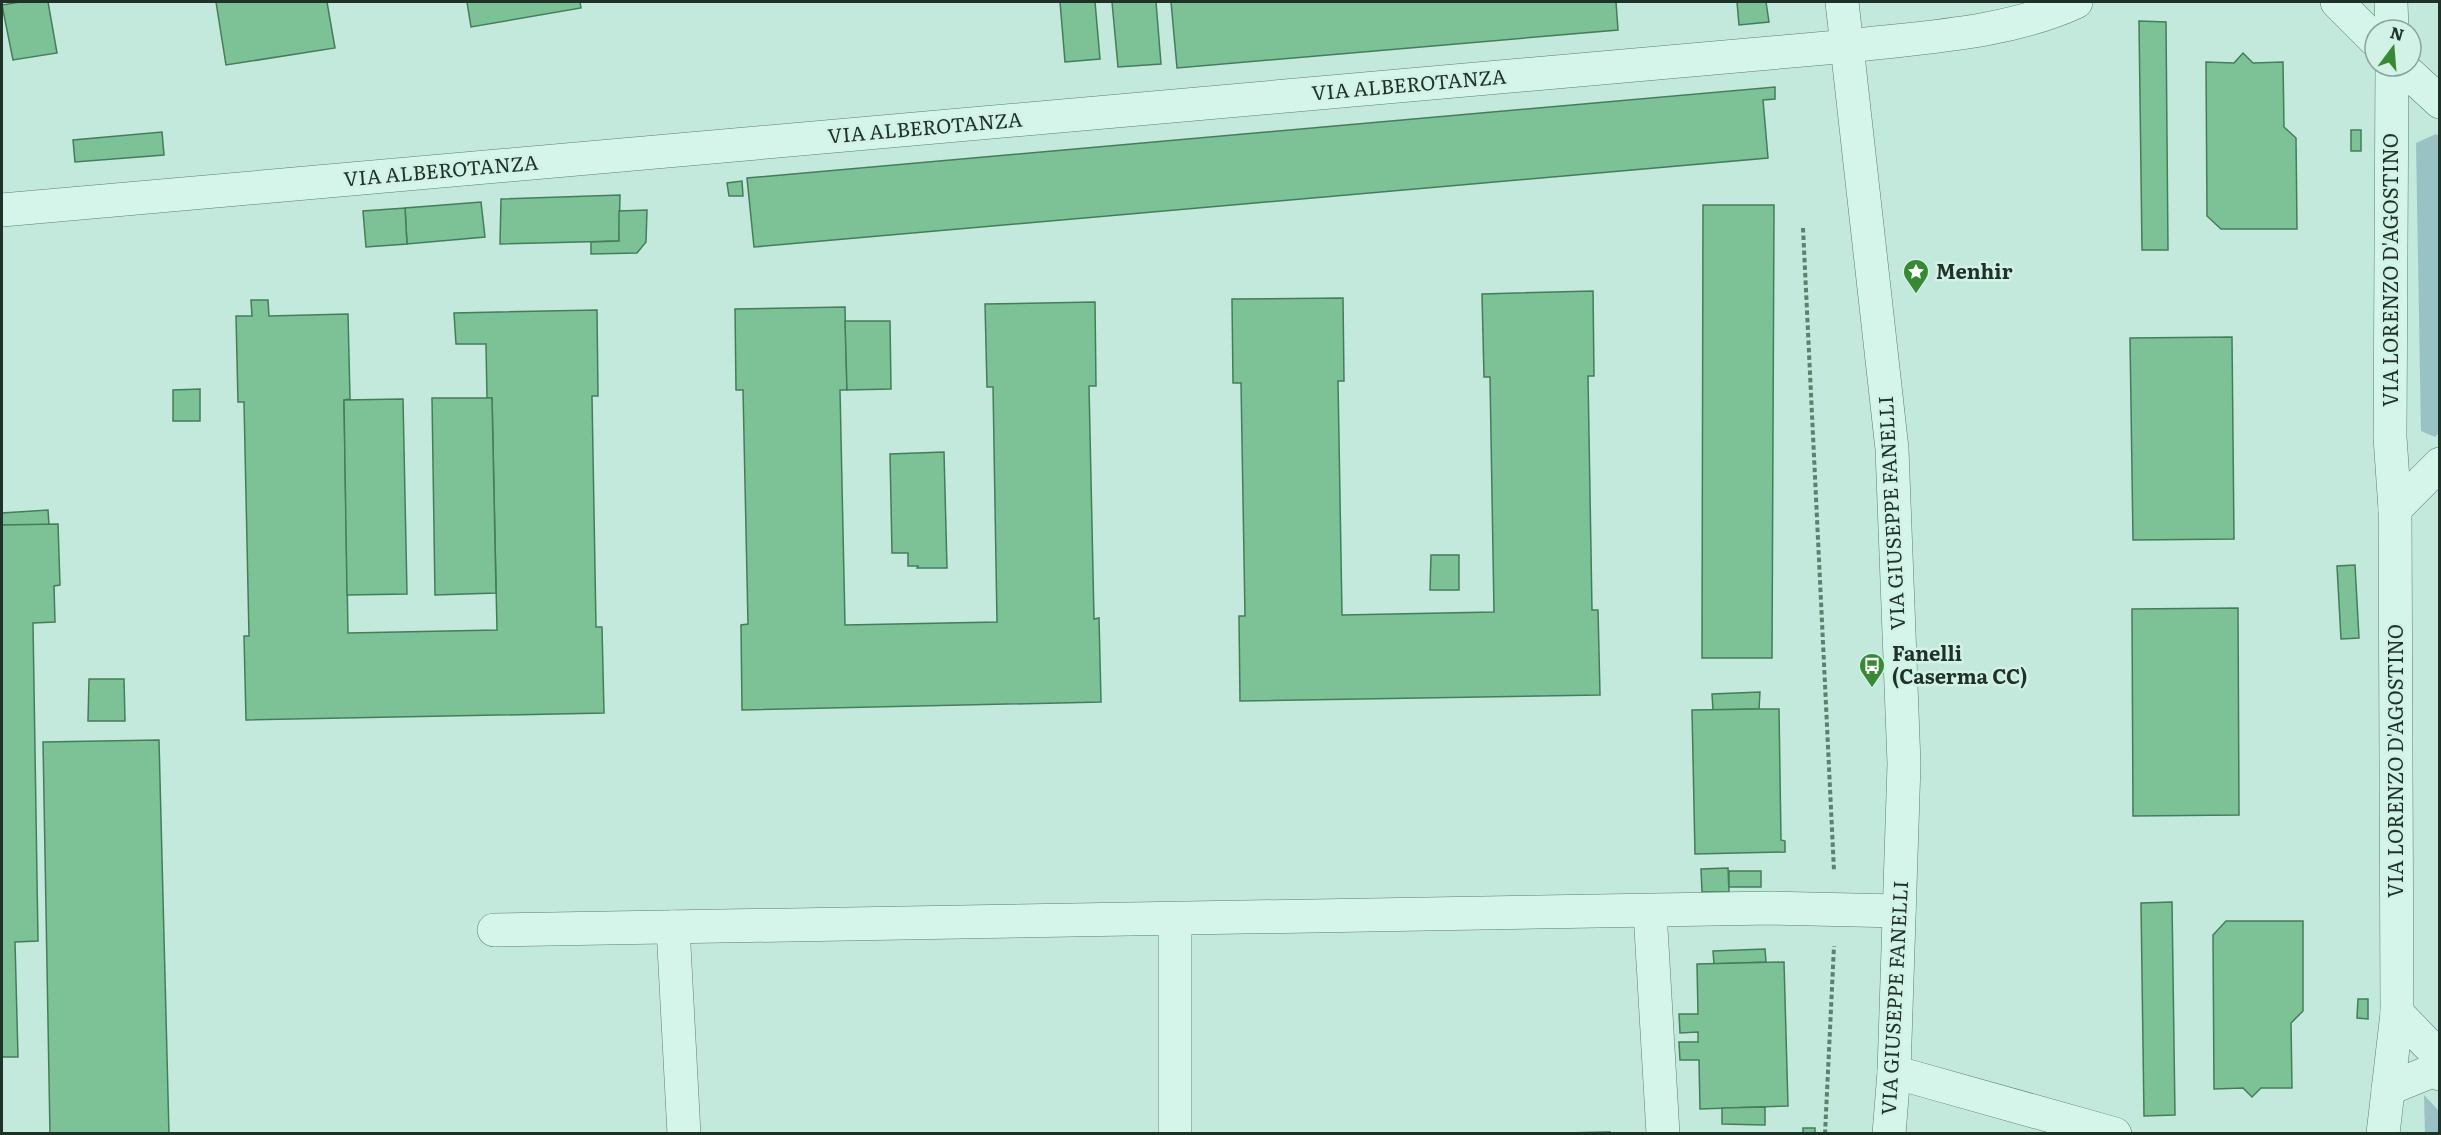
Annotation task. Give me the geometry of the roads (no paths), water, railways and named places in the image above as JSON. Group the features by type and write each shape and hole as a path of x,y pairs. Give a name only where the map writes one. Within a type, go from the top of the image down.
{"street":[{"name":"VIA GIUSEPPE FANELLI","path":"1842,2 1849,46 1892,449 1904,765 1894,1072 1888,1134"},
{"name":"VIA ALBEROTANZA","path":"2,210 1849,46 1957,33 2048,14 2076,2"},
{"path":"2337,2 2363,28"},
{"path":"2391,2 2392,18"},
{"name":"VIA LORENZO D'AGOSTINO","path":"2383,1134 2397,1013 2395,509 2390,437 2392,78"},
{"path":"2414,78 2439,102"},
{"path":"2395,509 2439,464"},
{"path":"494,930 1772,908 1899,911"},
{"path":"1650,911 1663,1134"},
{"path":"1175,919 1175,1134"},
{"path":"673,927 684,1134"},
{"path":"2397,1013 2439,1057"},
{"path":"2388,1089 2432,1071 2439,1074"},
{"path":"1894,1072 2115,1134"}],"place":[{"name":"Menhir","path":"1916,295"},
{"name":"Fanelli (Caserma CC)","path":"1872,689"}]}
